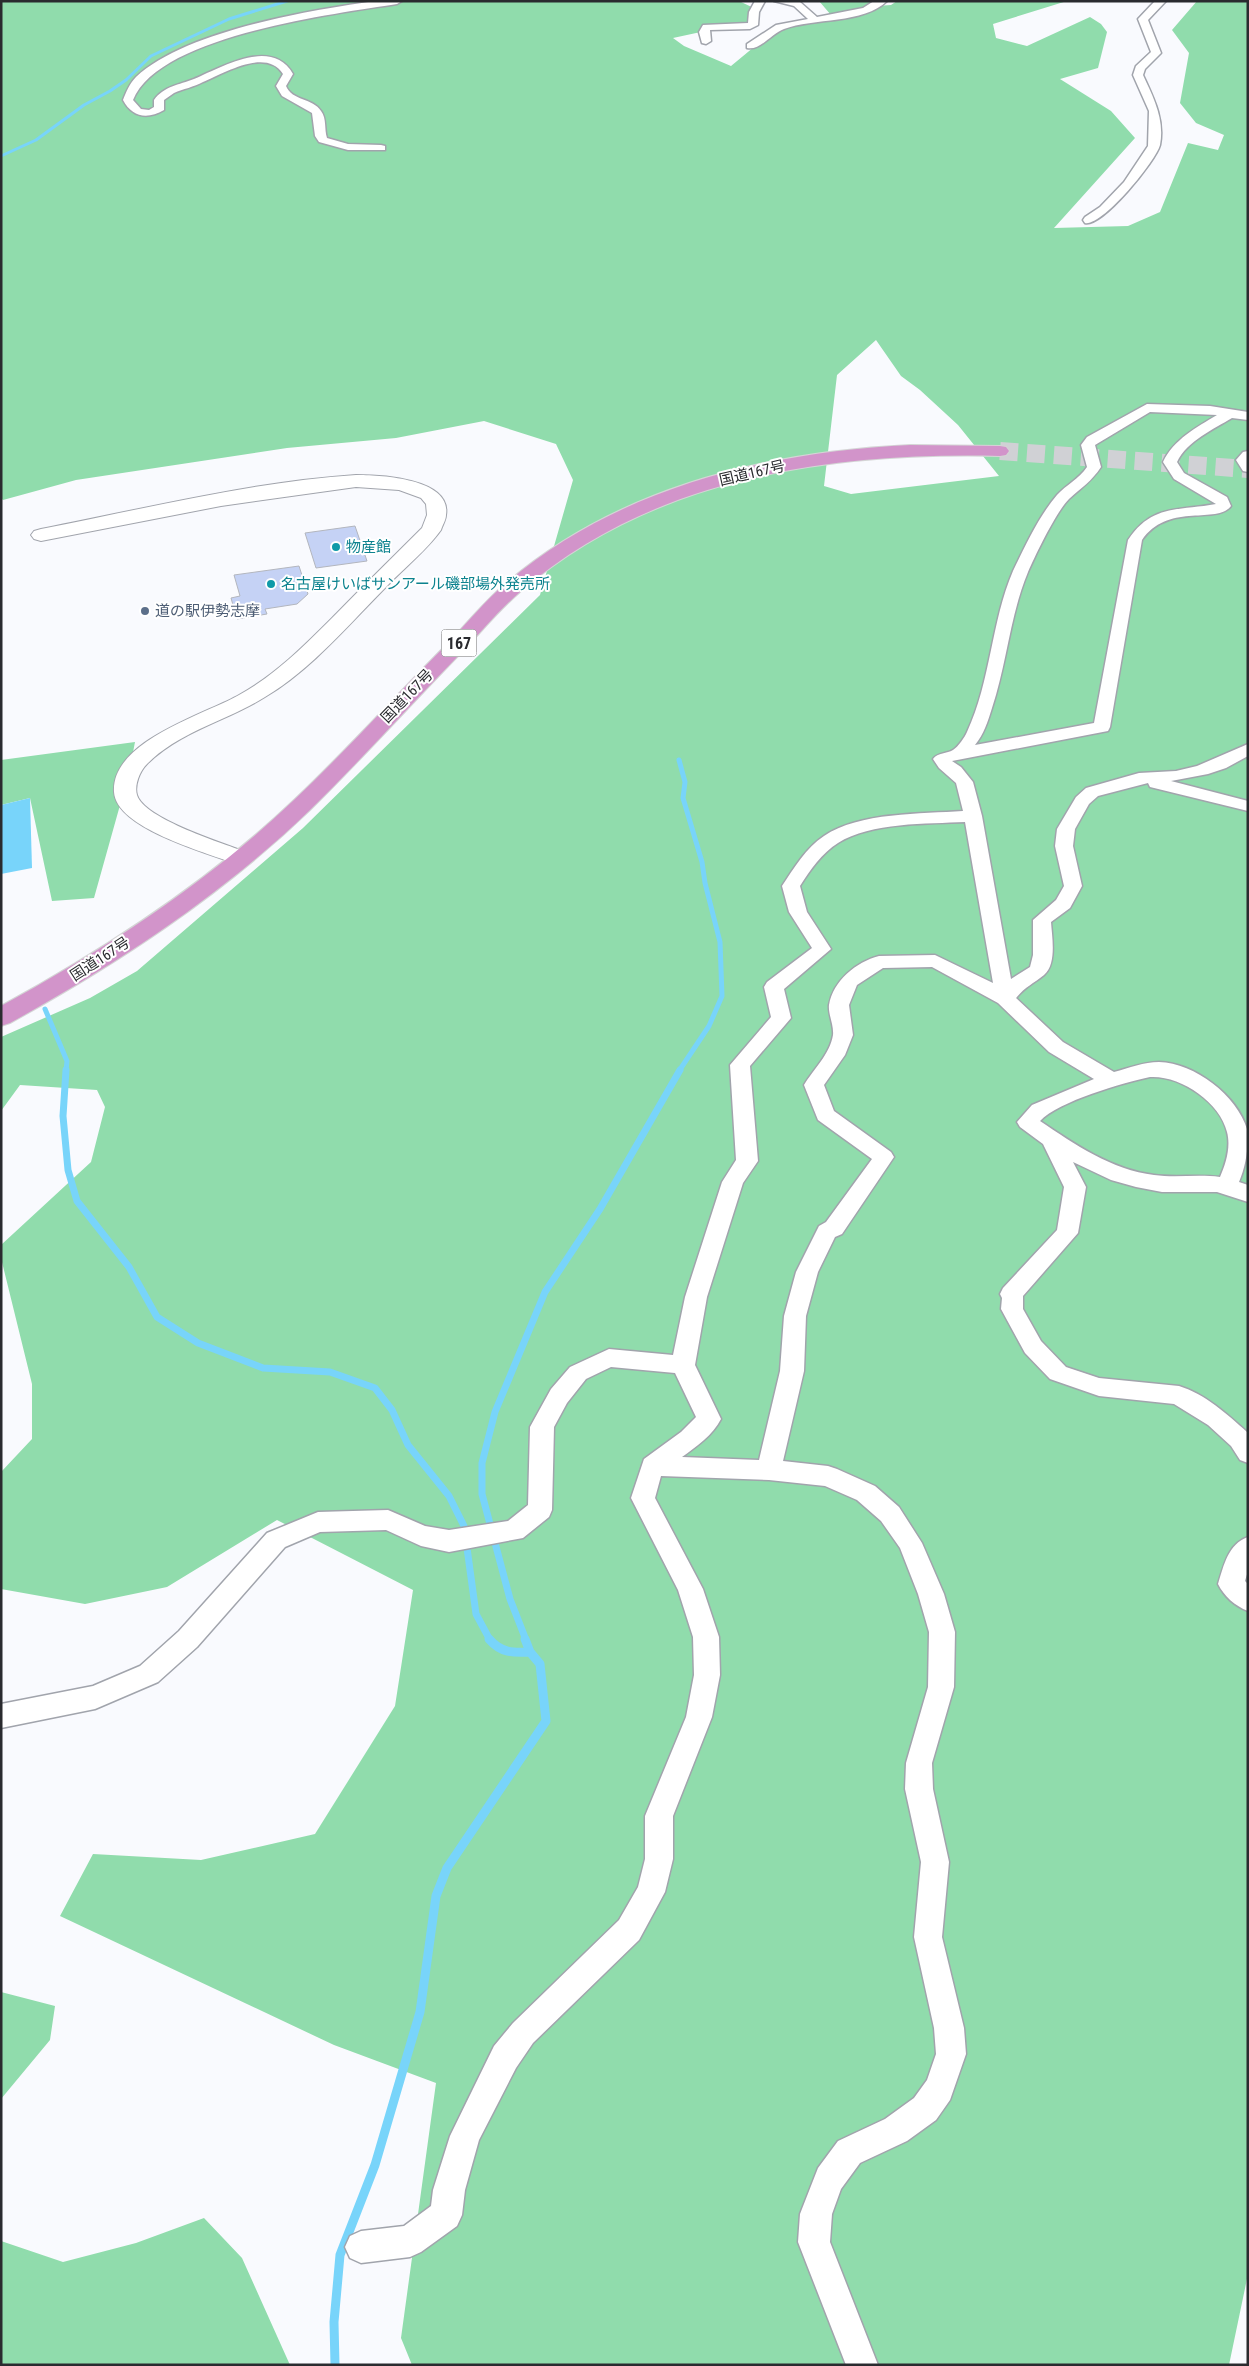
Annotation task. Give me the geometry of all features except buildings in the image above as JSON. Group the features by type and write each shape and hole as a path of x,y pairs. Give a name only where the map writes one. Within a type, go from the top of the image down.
{"highway":[{"name":"国道167号","path":"1,1017 63,983 165,917 241,858 301,806 511,589 534,569 586,534 640,507 670,495 766,469 834,457 899,451 1000,451"}],"street":[{"path":"381,148 348,147 324,140 319,132 320,122 318,113 310,106 284,93 281,86 288,74 282,65 272,61 249,60 230,65 160,97 160,108 153,112 138,112 132,109 128,100 132,89 146,75 168,61 218,39 324,12 397,1"},
{"path":"706,41 704,32 707,28 750,26 754,23 754,12 760,1"},
{"path":"779,1 796,4 815,20"},
{"path":"751,46 780,27 866,10 882,1"},
{"path":"1089,220 1104,209 1128,184 1154,146 1154,111 1138,75 1140,68 1156,53 1155,41 1143,28 1143,19 1161,1"},
{"path":"960,753 974,734 988,695 1013,593 1021,571 1055,507 1064,496 1088,478 1094,467 1088,445 1092,440 1147,408 1210,410 1248,416"},
{"path":"1005,998 973,816 964,782 955,771 942,761 949,756 960,753 1102,728 1135,540 1145,525 1158,517 1180,512 1218,509 1224,506 1222,500 1179,476 1170,462 1171,457 1178,449 1196,434 1230,413"},
{"path":"1248,455 1243,460 1248,468"},
{"path":"41,535 235,497 332,483 358,481 402,484 420,490 433,499 437,509 437,520 431,530 300,662 246,700 173,735 145,751 131,766 126,782 125,794 134,810 153,821 241,858"},
{"path":"1005,998 1020,981 1038,970 1042,955 1042,920 1063,904 1073,886 1064,846 1066,829 1082,801 1092,792 1139,778 1176,776 1202,770 1220,764 1248,749"},
{"path":"1139,778 1248,806"},
{"path":"361,2247 410,2241 446,2215 449,2190 465,2136 505,2057 524,2032 629,1930 651,1892 659,1859 660,1816 699,1717 707,1675 706,1637 690,1589 643,1498 652,1466 689,1439 709,1419 683,1366 696,1297 733,1182 747,1161 740,1066 781,1018 774,987 822,949 798,912 791,886 809,858 832,839 859,826 973,816"},
{"path":"769,1470 792,1371 795,1316 807,1272 827,1232 834,1228 884,1157 825,1114 814,1084 836,1055 843,1035 839,1005 849,981 879,962 935,961 1005,998 1056,1047 1112,1080"},
{"path":"1226,1186 1236,1172 1241,1150 1239,1130 1232,1113 1218,1099 1200,1086 1180,1074 1167,1069 1157,1068 1112,1080 1040,1109 1027,1122 1052,1140 1091,1163 1114,1172 1153,1183 1226,1186 1248,1194"},
{"path":"1052,1140 1075,1187 1067,1233 1011,1294 1013,1298 1012,1309 1033,1347 1058,1373 1099,1387 1179,1395 1216,1418 1239,1439 1248,1454"},
{"path":"1,1716 95,1697 149,1674 188,1639 276,1540 318,1522 388,1520 421,1536 449,1541 514,1531 540,1510 542,1427 559,1396 578,1373 609,1358 683,1366"},
{"path":"652,1466 769,1470 828,1476 866,1493 890,1514 910,1543 931,1594 942,1632 941,1687 919,1763 919,1780 935,1862 928,1937 949,2028 951,2054 939,2089 926,2109 896,2130 849,2152 829,2179 816,2214 814,2242 862,2365"},
{"path":"1248,1547 1240,1556 1231,1584 1248,1600"}],"green space":[{"path":"1,1 739,1 760,11 747,22 673,38 684,46 731,66 771,33 831,15 819,1 874,1 876,6 891,5 897,1 1067,1 993,24 996,38 1027,46 1090,17 1101,24 1107,32 1098,68 1060,79 1111,111 1135,138 1054,228 1128,226 1160,212 1188,143 1218,150 1224,135 1196,123 1180,103 1189,53 1172,30 1197,1 1248,1 1248,2274 1229,2365 412,2365 401,2338 436,2083 334,2045 60,1916 93,1854 201,1860 315,1834 395,1706 413,1590 277,1520 167,1587 85,1604 1,1589 1,1472 32,1439 32,1384 1,1258 1,1245 91,1162 105,1107 97,1090 20,1085 1,1111 1,1037 90,998 137,971 303,828 540,595 573,480 556,444 484,421 396,438 287,448 76,480 3,500 1,498","holes":["876,340 901,376 920,390 958,425 999,476 851,494 824,486 837,375"]},
{"path":"135,742 129,773 94,898 52,901 30,798 1,805 1,760"},
{"path":"1,1992 55,2006 50,2040 1,2099"},
{"path":"204,2218 242,2258 290,2365 1,2365 1,2241 63,2262 136,2243"}],"water":[{"path":"30,798 32,868 1,874 1,805"}],"waterway":[{"path":"1,156 36,140 84,105 110,91 126,80 151,56 229,19 287,1"},
{"path":"679,760 685,782 683,798 702,862 705,883 720,942 722,996 709,1026 679,1071"},
{"path":"45,1009 67,1061 66,1071"},
{"path":"66,1070 63,1116 68,1170 77,1201 129,1267 157,1317 198,1343 263,1368 330,1372 375,1388 392,1410 408,1445 449,1496 464,1526 476,1614 490,1640"},
{"path":"526,1640 510,1599 482,1494 482,1463 495,1412 545,1292 600,1209 680,1070"},
{"path":"525,1639 530,1652"},
{"path":"490,1640 503,1650 530,1652"},
{"path":"335,2365 334,2322 340,2255 375,2165 420,2012 436,1896 447,1868 546,1721 540,1664 530,1652"}],"tunnel":[{"path":"1000,451 1248,469"}],"place":[{"name":"物産館","path":"336,547"},
{"name":"名古屋けいばサンアール磯部場外発売所","path":"271,584"},
{"name":"道の駅伊勢志摩","path":"145,611"}]}
